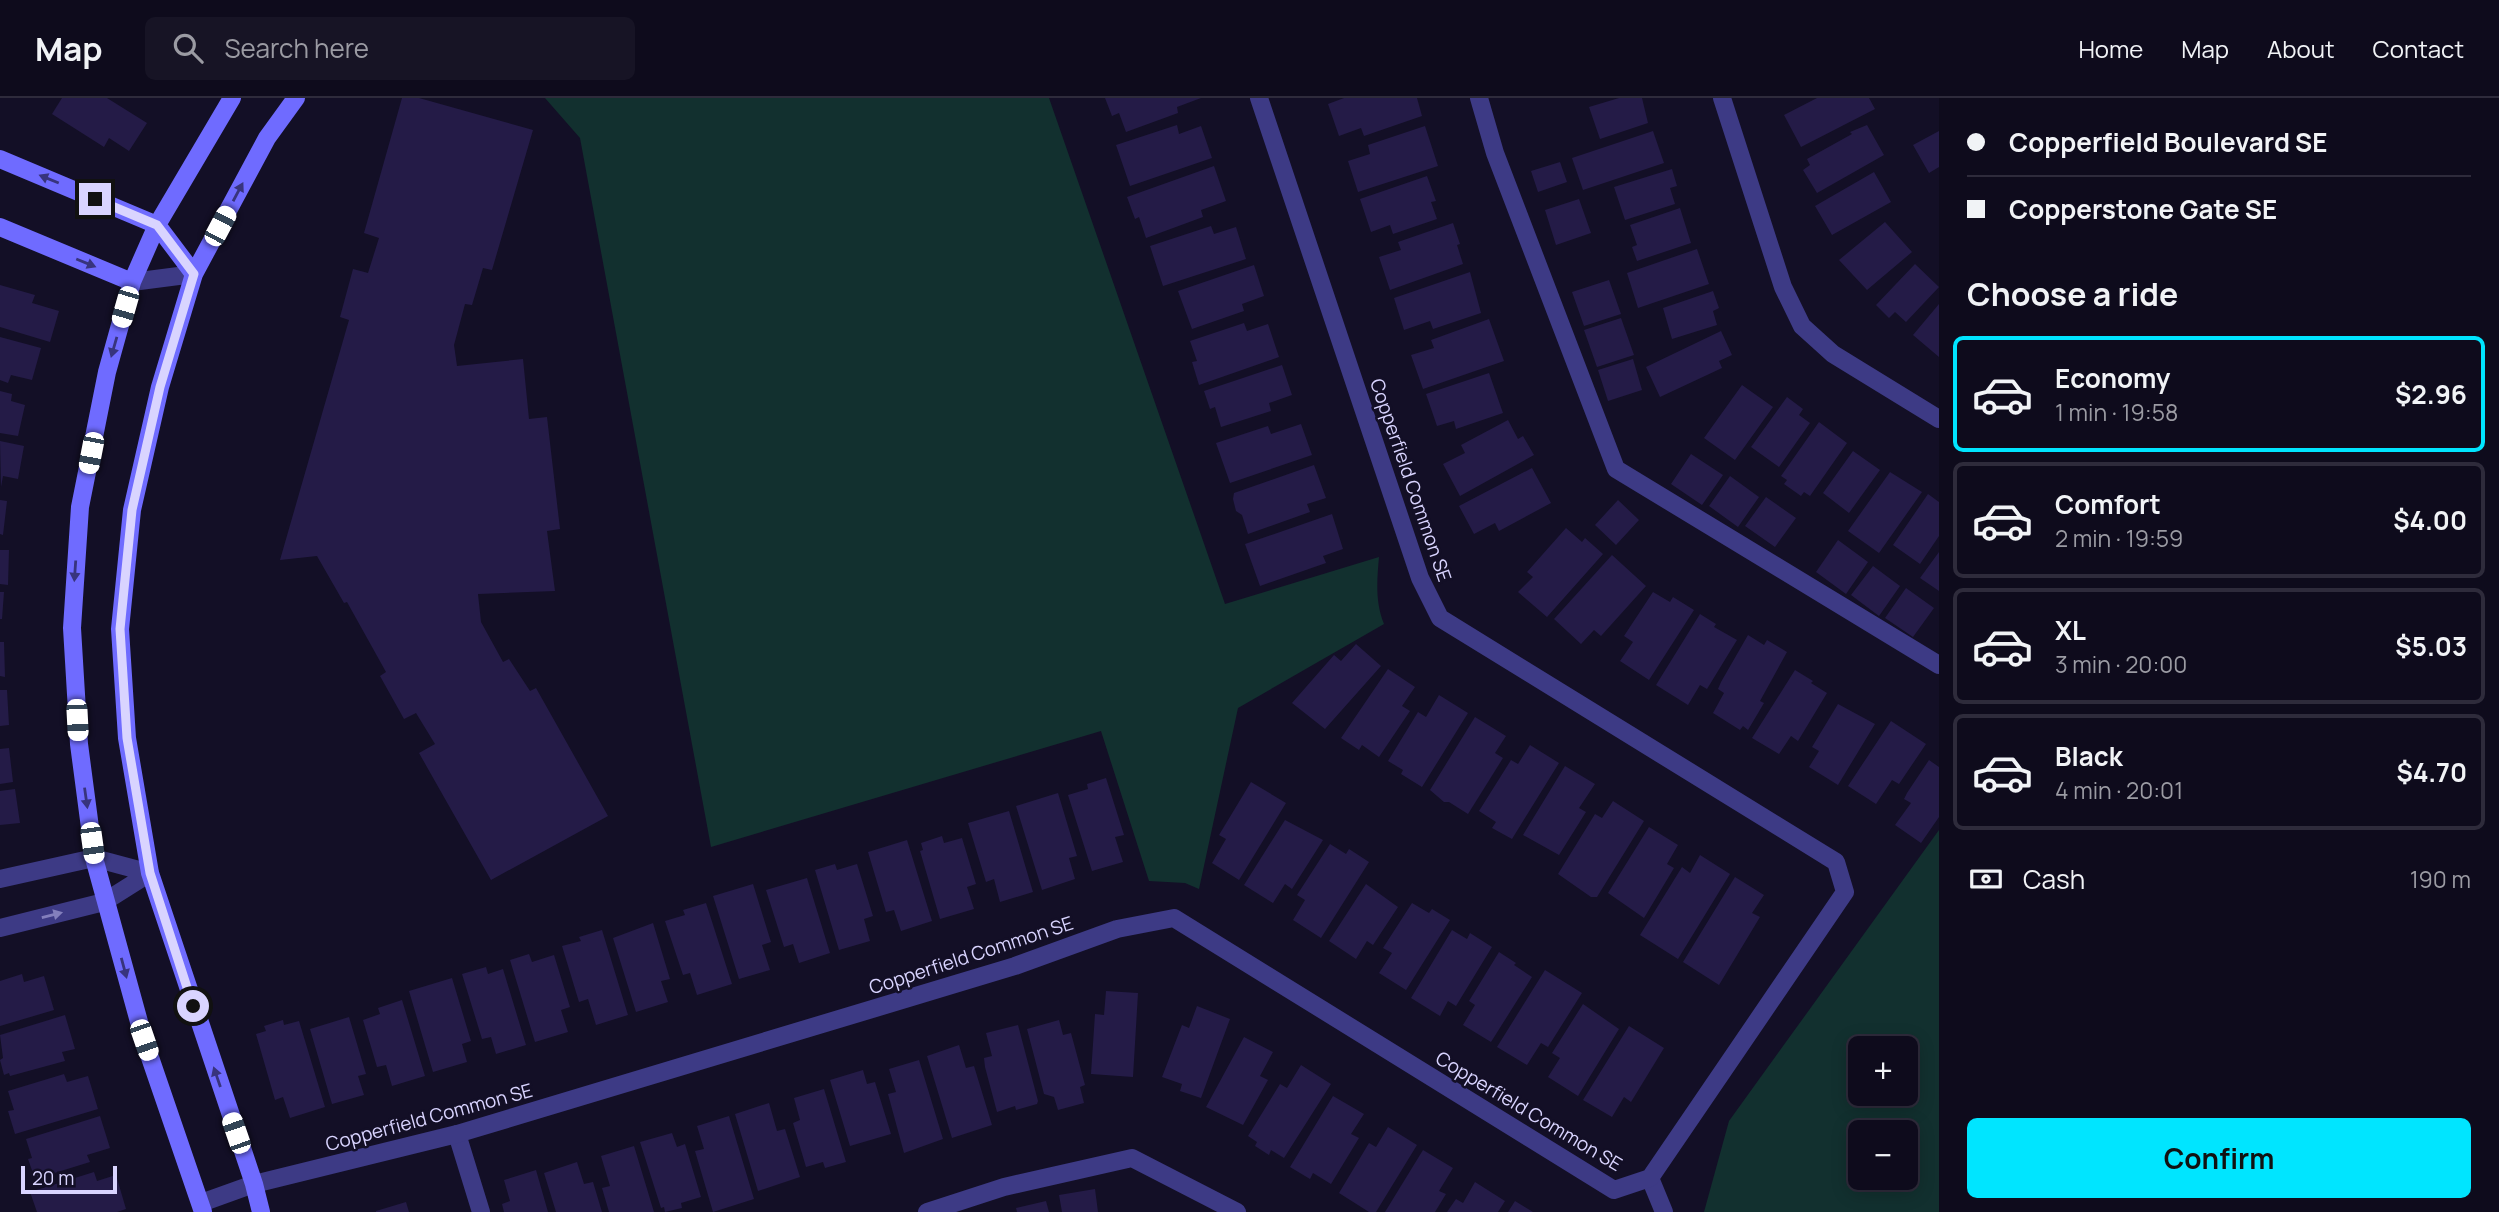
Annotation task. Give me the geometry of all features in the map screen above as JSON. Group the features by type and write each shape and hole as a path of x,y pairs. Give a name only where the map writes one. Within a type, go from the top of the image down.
{"street":[{"path":"202,1208 144,1040 94,858 79,744 72,628 80,507 107,372 132,282 157,225 232,98"},
{"path":"261,1212 150,873 127,738 120,629 132,510 160,387 194,274 267,138 296,98"},
{"name":"Copperfield Common SE","path":"202,1208 254,1184 457,1134 1015,966 1117,929 1174,918 1614,1190 1650,1178 1845,892 1836,862 1440,618 1420,578 1258,98"},
{"path":"1479,98 1495,153 1616,469 1939,665"},
{"path":"1722,98 1783,287 1802,326 1833,354 1939,419"},
{"path":"0,159 157,225 194,274"},
{"path":"0,227 132,282 194,274"},
{"path":"0,879 94,858 150,873"},
{"path":"0,928 104,902 150,873"},
{"path":"457,1134 481,1212"},
{"path":"927,1212 1004,1187 1132,1157 1237,1212"},
{"path":"1650,1178 1664,1212"}],"green space":[{"path":"545,98 1049,98 1225,604 1379,557 1378,599 1384,624 1238,708 1199,889 1185,883 1149,881 1101,731 711,847 580,138"},
{"path":"1939,830 1939,1212 1704,1212 1729,1121"}],"building":[{"path":"62,98 107,98 147,123 129,151 109,138 104,147 52,114"},
{"path":"402,98 419,98 533,130 492,270 483,268 472,305 465,304 454,345 457,366 523,359 529,419 547,417 560,529 547,531 555,591 478,594 481,622 503,662 509,659 530,691 536,688 608,816 491,880 419,753 435,744 416,713 404,719 380,676 386,672 347,602 344,603 317,556 280,560 349,320 340,317 353,269 368,273 379,238 364,233"},
{"path":"1105,98 1201,98 1177,107 1178,113 1126,132 1119,113 1112,116"},
{"path":"1344,98 1417,98 1422,116 1364,136 1361,128 1339,136 1328,104"},
{"path":"1619,98 1642,98 1648,123 1600,139 1589,107"},
{"path":"1817,98 1869,98 1875,109 1801,147 1784,115"},
{"path":"1177,125 1179,134 1201,126 1212,158 1130,186 1116,145"},
{"path":"1867,125 1884,155 1817,193 1803,170 1810,165 1807,159 1852,134 1850,132"},
{"path":"1425,126 1438,166 1358,192 1348,161 1370,154 1368,145"},
{"path":"1653,131 1664,163 1583,190 1572,158"},
{"path":"1939,131 1939,167 1929,173 1913,145"},
{"path":"1560,162 1567,182 1538,192 1531,171"},
{"path":"1214,166 1226,201 1201,210 1203,217 1146,238 1139,217 1135,219 1127,197"},
{"path":"1672,169 1677,186 1670,188 1675,204 1625,220 1614,187"},
{"path":"1874,172 1891,202 1832,235 1815,206"},
{"path":"1427,176 1436,201 1431,202 1437,219 1393,234 1390,225 1371,232 1360,199"},
{"path":"1579,199 1591,233 1556,245 1545,210"},
{"path":"1680,208 1691,243 1637,261 1632,247 1637,245 1630,225"},
{"path":"1885,222 1912,252 1867,290 1839,260"},
{"path":"1453,223 1463,264 1390,290 1379,257 1401,250 1398,242"},
{"path":"1211,226 1214,234 1236,227 1246,259 1163,286 1150,246"},
{"path":"1697,249 1709,284 1638,308 1627,273"},
{"path":"1915,264 1939,287 1906,322 1895,312 1889,318 1876,305"},
{"path":"1254,265 1264,296 1242,304 1244,311 1192,329 1178,291"},
{"path":"1470,272 1481,313 1433,329 1430,321 1404,330 1394,298"},
{"path":"1609,280 1621,314 1584,326 1572,292"},
{"path":"0,285 35,295 32,303 59,311 50,342 0,327"},
{"path":"1713,291 1719,308 1713,311 1717,325 1672,339 1663,308"},
{"path":"1939,304 1939,357 1913,335"},
{"path":"1621,318 1634,355 1597,367 1584,330"},
{"path":"1489,319 1504,361 1423,389 1411,355 1434,348 1431,340"},
{"path":"1244,323 1247,331 1268,324 1279,357 1199,385 1192,362 1197,361 1190,341"},
{"path":"1721,331 1732,355 1719,361 1722,368 1660,397 1646,367"},
{"path":"0,337 41,348 32,380 11,375 8,383 0,380"},
{"path":"1633,359 1642,390 1608,401 1598,370"},
{"path":"1282,365 1292,395 1269,403 1271,411 1221,427 1215,407 1210,409 1204,391"},
{"path":"1489,373 1503,413 1456,429 1454,421 1437,426 1426,394"},
{"path":"1742,385 1773,407 1735,460 1704,438"},
{"path":"0,391 12,394 11,401 25,405 18,436 0,433"},
{"path":"1787,397 1803,409 1799,415 1810,423 1779,467 1751,447"},
{"path":"1508,420 1518,439 1523,436 1534,455 1460,496 1443,464 1465,453 1461,445"},
{"path":"1819,422 1847,443 1810,496 1804,492 1801,496 1784,484 1787,480 1781,476"},
{"path":"1301,424 1312,455 1230,483 1216,443 1268,426 1271,434"},
{"path":"0,441 24,446 18,479 3,476 1,487"},
{"path":"1853,451 1880,470 1849,513 1823,493"},
{"path":"1691,454 1723,475 1702,505 1671,484"},
{"path":"1314,465 1326,498 1307,504 1310,512 1248,534 1242,515 1236,511 1234,493"},
{"path":"1532,468 1551,503 1499,531 1495,523 1474,534 1459,506"},
{"path":"1890,472 1922,492 1879,553 1848,531"},
{"path":"1730,476 1759,497 1738,527 1709,506"},
{"path":"1928,494 1939,502 1939,536 1920,564 1893,545"},
{"path":"1766,497 1796,518 1775,547 1745,526"},
{"path":"0,500 7,501 3,535 0,534"},
{"path":"1618,500 1639,520 1616,545 1595,525"},
{"path":"1332,514 1343,549 1323,556 1326,563 1260,586 1245,544"},
{"path":"1566,528 1582,542 1585,538 1603,554 1547,617 1518,592 1533,577 1527,572"},
{"path":"1838,540 1868,562 1846,594 1816,572"},
{"path":"0,550 9,550 8,585 0,584"},
{"path":"1939,552 1939,591 1920,578"},
{"path":"1612,555 1646,586 1601,636 1594,630 1581,644 1554,619"},
{"path":"1873,566 1900,586 1879,616 1851,595"},
{"path":"1906,588 1934,608 1913,637 1885,618"},
{"path":"0,592 4,592 2,619 0,619"},
{"path":"1653,592 1670,602 1673,597 1694,610 1649,680 1620,661 1633,642 1624,636"},
{"path":"1700,614 1716,624 1714,627 1737,640 1707,689 1700,685 1688,705 1656,685"},
{"path":"1748,635 1764,645 1767,640 1787,652 1760,701 1764,703 1748,730 1743,726 1740,730 1713,713 1724,693 1718,689 1721,682"},
{"path":"0,642 4,642 5,677 0,676"},
{"path":"1356,644 1381,666 1325,729 1292,703 1334,655 1341,661"},
{"path":"1388,669 1415,687 1402,706 1410,711 1379,757 1362,745 1359,750 1341,738"},
{"path":"1795,670 1827,693 1798,741 1791,736 1779,754 1752,738"},
{"path":"0,690 7,690 9,725 0,726"},
{"path":"1439,695 1468,713 1422,787 1401,774 1403,770 1388,761 1418,712 1426,717"},
{"path":"1838,704 1875,724 1838,785 1809,767 1819,751 1812,747"},
{"path":"1475,717 1506,736 1495,753 1503,758 1468,814 1449,802 1444,802 1430,790"},
{"path":"1891,721 1926,744 1899,784 1892,780 1876,804 1848,786"},
{"path":"1530,745 1559,763 1512,839 1492,828 1496,822 1479,811 1511,760 1518,764"},
{"path":"9,748 13,782 0,784 0,749"},
{"path":"1929,760 1939,767 1939,817 1921,843 1895,825 1911,803 1904,799 1907,793"},
{"path":"1565,766 1595,784 1579,808 1586,812 1559,855 1523,835"},
{"path":"1106,778 1124,835 1115,837 1123,862 1092,871 1068,795 1088,789 1087,784"},
{"path":"1251,782 1286,803 1239,880 1212,863 1226,839 1219,835"},
{"path":"15,789 20,823 0,825 0,791"},
{"path":"1058,793 1077,856 1069,858 1075,879 1042,890 1016,806"},
{"path":"1613,801 1644,821 1597,897 1591,897 1558,874 1595,814 1602,818"},
{"path":"1009,811 1033,892 1000,902 994,879 986,882 968,823"},
{"path":"1285,820 1323,840 1292,889 1285,884 1273,903 1244,885"},
{"path":"1649,827 1678,845 1667,864 1674,868 1644,918 1608,893"},
{"path":"942,836 944,843 962,838 976,884 967,887 974,909 940,919 920,851 923,850 921,843"},
{"path":"907,840 932,921 901,931 894,910 886,912 868,852"},
{"path":"1330,844 1346,854 1349,849 1369,862 1321,938 1293,920 1305,900 1297,895"},
{"path":"1700,855 1730,874 1678,959 1640,935 1682,867 1690,873"},
{"path":"835,864 837,870 857,864 873,916 864,919 870,941 839,950 815,870"},
{"path":"1735,877 1764,895 1752,913 1760,917 1719,985 1683,962"},
{"path":"807,878 830,953 799,963 793,944 784,947 766,890"},
{"path":"753,884 771,942 762,945 770,970 739,979 713,896"},
{"path":"1366,884 1398,907 1373,945 1367,941 1356,959 1329,941"},
{"path":"706,903 732,984 697,995 690,973 683,975 665,921 685,915 683,910"},
{"path":"1412,903 1429,913 1432,909 1450,920 1406,990 1379,973 1392,953 1383,948"},
{"path":"653,923 670,979 661,981 668,1002 636,1012 613,938"},
{"path":"602,930 628,1015 596,1025 588,999 579,1002 562,946 581,941 579,937"},
{"path":"1452,930 1467,939 1470,933 1492,947 1456,1006 1448,1001 1440,1016 1411,998"},
{"path":"1499,952 1532,977 1491,1042 1463,1025 1475,1005 1469,1001"},
{"path":"529,954 532,962 554,955 570,1007 561,1010 568,1032 535,1042 510,960"},
{"path":"486,967 488,974 503,969 526,1045 496,1054 491,1037 482,1039 462,974"},
{"path":"1545,970 1582,993 1548,1047 1541,1043 1527,1065 1497,1047"},
{"path":"22,974 24,982 44,976 54,1010 0,1026 0,981"},
{"path":"452,978 471,1041 462,1044 467,1062 433,1072 409,991"},
{"path":"1106,991 1138,993 1133,1077 1091,1074 1095,1014 1104,1015"},
{"path":"402,1000 425,1076 392,1086 386,1065 377,1067 363,1020 380,1014 378,1008"},
{"path":"1583,1004 1619,1029 1578,1096 1548,1077 1560,1058 1552,1053"},
{"path":"1197,1006 1230,1019 1201,1098 1180,1091 1182,1084 1162,1077 1182,1025 1189,1028"},
{"path":"65,1015 75,1049 62,1052 65,1061 10,1076 9,1073 4,1075 0,1060 3,1058 0,1035"},
{"path":"349,1017 366,1074 358,1076 364,1095 332,1104 310,1029"},
{"path":"283,1020 284,1025 299,1021 325,1107 290,1118 283,1097 275,1100 256,1034 266,1031 264,1026"},
{"path":"1059,1020 1063,1035 1071,1033 1085,1085 1080,1087 1084,1103 1058,1110 1054,1097 1044,1094 1027,1029"},
{"path":"1018,1025 1038,1101 1037,1104 1016,1110 1015,1106 997,1112 985,1067 984,1058 992,1056 986,1033"},
{"path":"1629,1026 1664,1048 1631,1102 1624,1097 1612,1117 1583,1100"},
{"path":"1244,1037 1273,1052 1260,1076 1268,1080 1243,1125 1206,1107"},
{"path":"959,1045 966,1068 974,1066 992,1125 952,1138 927,1056"},
{"path":"919,1060 943,1139 904,1153 888,1094 896,1092 889,1069"},
{"path":"1301,1065 1331,1084 1284,1158 1271,1150 1269,1155 1255,1146 1257,1142 1248,1136 1280,1084 1287,1088"},
{"path":"863,1070 867,1084 875,1082 891,1134 850,1146 830,1080"},
{"path":"64,1074 67,1082 88,1076 98,1109 15,1134 8,1111 14,1110 8,1091"},
{"path":"824,1089 846,1162 825,1168 823,1162 806,1167 793,1123 800,1120 794,1098"},
{"path":"1333,1096 1364,1114 1351,1134 1359,1138 1331,1184 1313,1173 1310,1179 1290,1167"},
{"path":"769,1103 777,1131 785,1129 800,1177 758,1191 735,1114"},
{"path":"100,1116 110,1148 87,1155 90,1162 35,1179 28,1159 32,1158 26,1139"},
{"path":"729,1116 754,1199 713,1212 695,1151 704,1149 697,1126"},
{"path":"1388,1127 1417,1145 1376,1212 1369,1212 1339,1193 1369,1143 1376,1147"},
{"path":"672,1133 677,1147 685,1144 701,1197 681,1203 682,1208 665,1212 664,1207 661,1208 640,1142"},
{"path":"634,1146 654,1212 609,1212 602,1188 610,1186 601,1156"},
{"path":"1423,1150 1453,1168 1439,1191 1446,1194 1435,1212 1385,1212"},
{"path":"577,1162 584,1184 593,1182 602,1212 556,1212 544,1173"},
{"path":"536,1170 548,1212 504,1212 502,1204 510,1201 504,1180"},
{"path":"94,1172 97,1181 116,1175 126,1209 117,1212 37,1212 30,1192"},
{"path":"1475,1182 1505,1201 1498,1212 1447,1212 1456,1199 1463,1203"},
{"path":"1095,1189 1098,1212 1062,1212 1059,1195"},
{"path":"1046,1201 1049,1212 1017,1212 1016,1208"},
{"path":"1515,1201 1533,1212 1508,1212"},
{"path":"406,1202 409,1212 376,1212 376,1211"}],"route":[{"path":"95,199 157,225 194,274 160,387 132,510 120,629 127,738 150,873 193,1006"}]}
